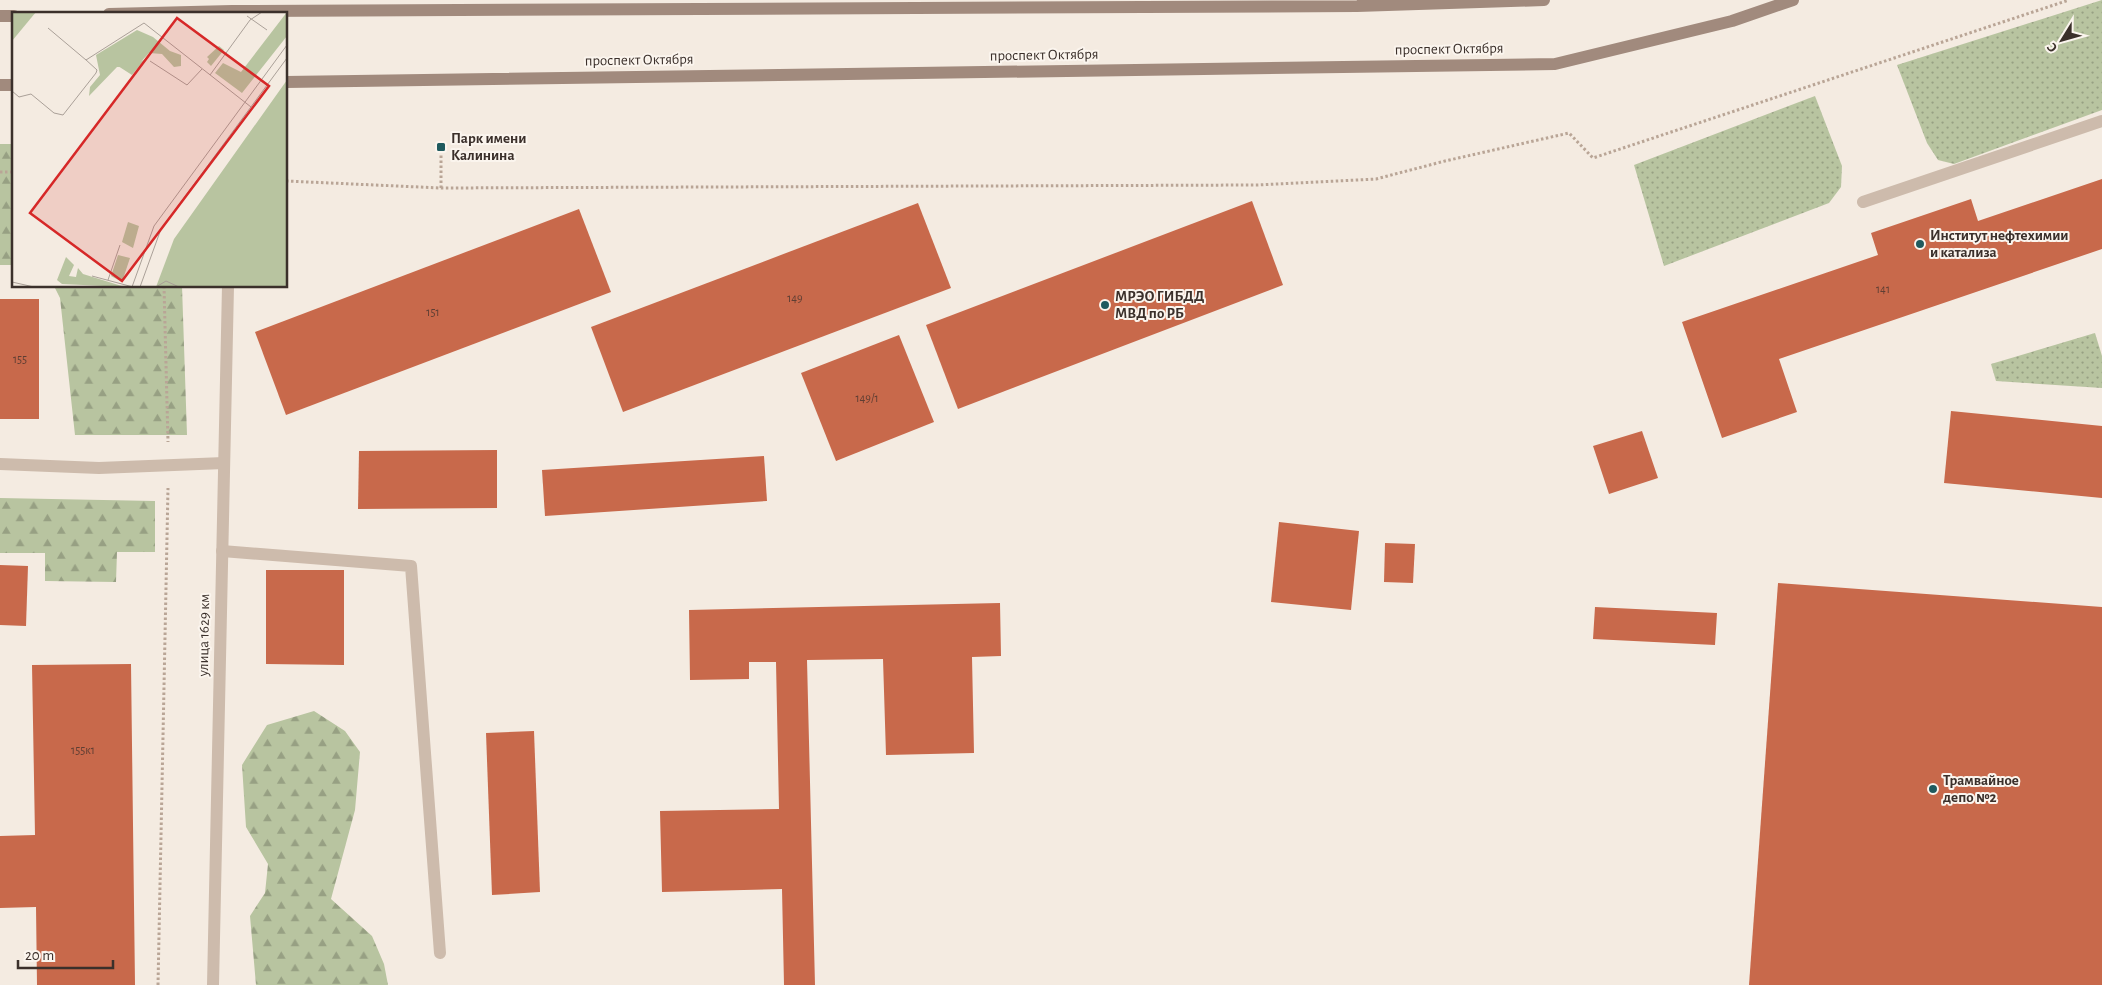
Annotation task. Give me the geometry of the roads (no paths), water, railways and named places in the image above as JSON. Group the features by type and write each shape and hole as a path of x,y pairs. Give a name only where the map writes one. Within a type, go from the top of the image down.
{"main road":[{"path":"232,12 1356,6 1544,0"},
{"name":"проспект Октября","path":"288,82 1555,64 1732,22 1793,0"}],"street":[{"path":"1863,202 2102,120"},
{"name":"улица 1629 км","path":"213,985 228,288"},
{"path":"0,464 99,468 224,463"},
{"path":"222,551 410,566 440,953"}],"place":[{"name":"Парк имени Калинина","path":"441,147"},
{"name":"Институт нефтехимии и катализа","path":"1920,244"},
{"name":"МРЭО ГИБДД МВД по РБ","path":"1105,305"},
{"name":"Трамвайное депо №2","path":"1933,789"}]}
